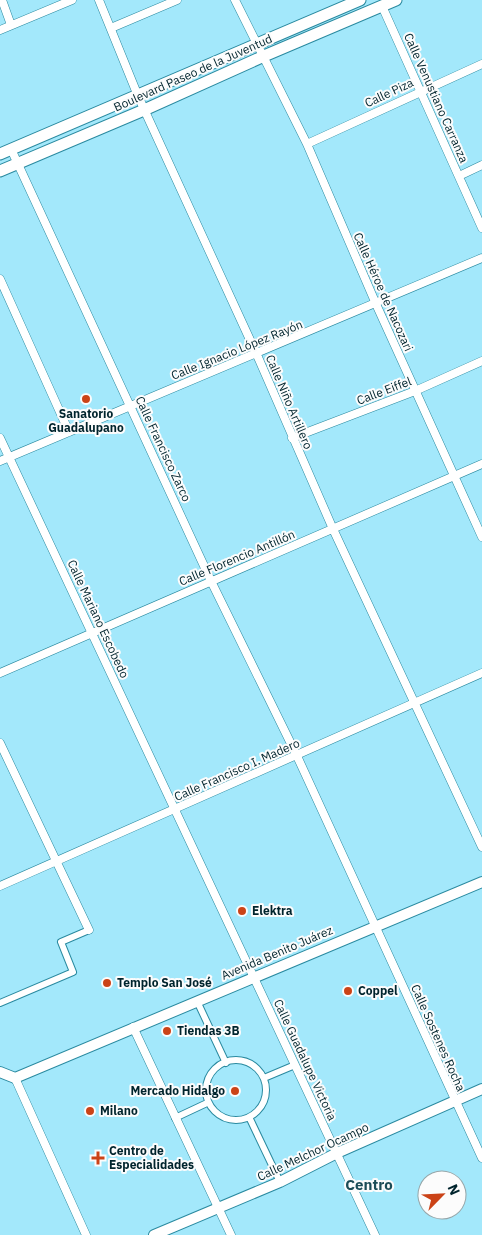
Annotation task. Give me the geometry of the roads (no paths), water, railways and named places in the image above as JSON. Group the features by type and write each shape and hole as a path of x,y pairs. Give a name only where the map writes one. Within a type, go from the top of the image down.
{"main road":[{"name":"Boulevard Paseo de la Juventud","path":"0,154 360,0"},
{"name":"Boulevard Paseo de la Juventud","path":"0,170 144,110 396,0"}],"street":[{"path":"2,0 11,26"},
{"path":"0,30 72,0"},
{"name":"Calle Niño Artillero","path":"99,0 144,110 257,355 333,530 482,847"},
{"path":"111,28 167,2 177,0"},
{"name":"Calle Héroe de Nacozari","path":"235,0 307,144 376,304 482,537"},
{"name":"Calle Venustiano Carranza","path":"382,6 482,228"},
{"name":"Calle Piza","path":"307,144 482,64"},
{"name":"Calle Francisco Zarco","path":"11,150 212,581 297,756"},
{"path":"459,176 482,165"},
{"name":"Calle Ignacio López Rayón","path":"0,461 131,405 257,355 482,258"},
{"path":"0,279 69,432"},
{"name":"Calle Eiffel","path":"292,438 415,391 482,361"},
{"name":"Calle Mariano Escobedo","path":"0,438 254,976"},
{"name":"Calle Florencio Antillón","path":"0,672 333,530 482,464"},
{"name":"Calle Francisco I. Madero","path":"0,886 482,673"},
{"path":"0,743 58,861 89,930 61,942 74,972 0,1003"},
{"name":"Calle Sostenes Rocha","path":"297,756 454,1101 482,1158"},
{"name":"Avenida Benito Juárez","path":"14,1078 482,882"},
{"name":"Calle Guadalupe Victoria","path":"254,976 375,1235"},
{"path":"197,1001 226,1062"},
{"path":"134,1027 231,1235"},
{"path":"237,1060 256,1066 264,1078 266,1096 261,1108 250,1118 230,1120 217,1114 208,1103 207,1087 213,1071 226,1062 237,1060"},
{"path":"264,1078 295,1065"},
{"path":"0,1072 14,1078 86,1235"},
{"name":"Calle Melchor Ocampo","path":"154,1235 280,1182 337,1153 482,1090"},
{"path":"175,1118 208,1103"},
{"path":"250,1118 280,1182"}],"place":[{"name":"Sanatorio Guadalupano","path":"86,399"},
{"name":"Elektra","path":"242,911"},
{"name":"Templo San José","path":"107,983"},
{"name":"Coppel","path":"348,991"},
{"name":"Tiendas 3B","path":"167,1031"},
{"name":"Mercado Hidalgo","path":"235,1091"},
{"name":"Milano","path":"90,1111"},
{"name":"Centro de Especialidades","path":"98,1158"}],"district":[{"name":"Centro","path":"369,1185"}]}
